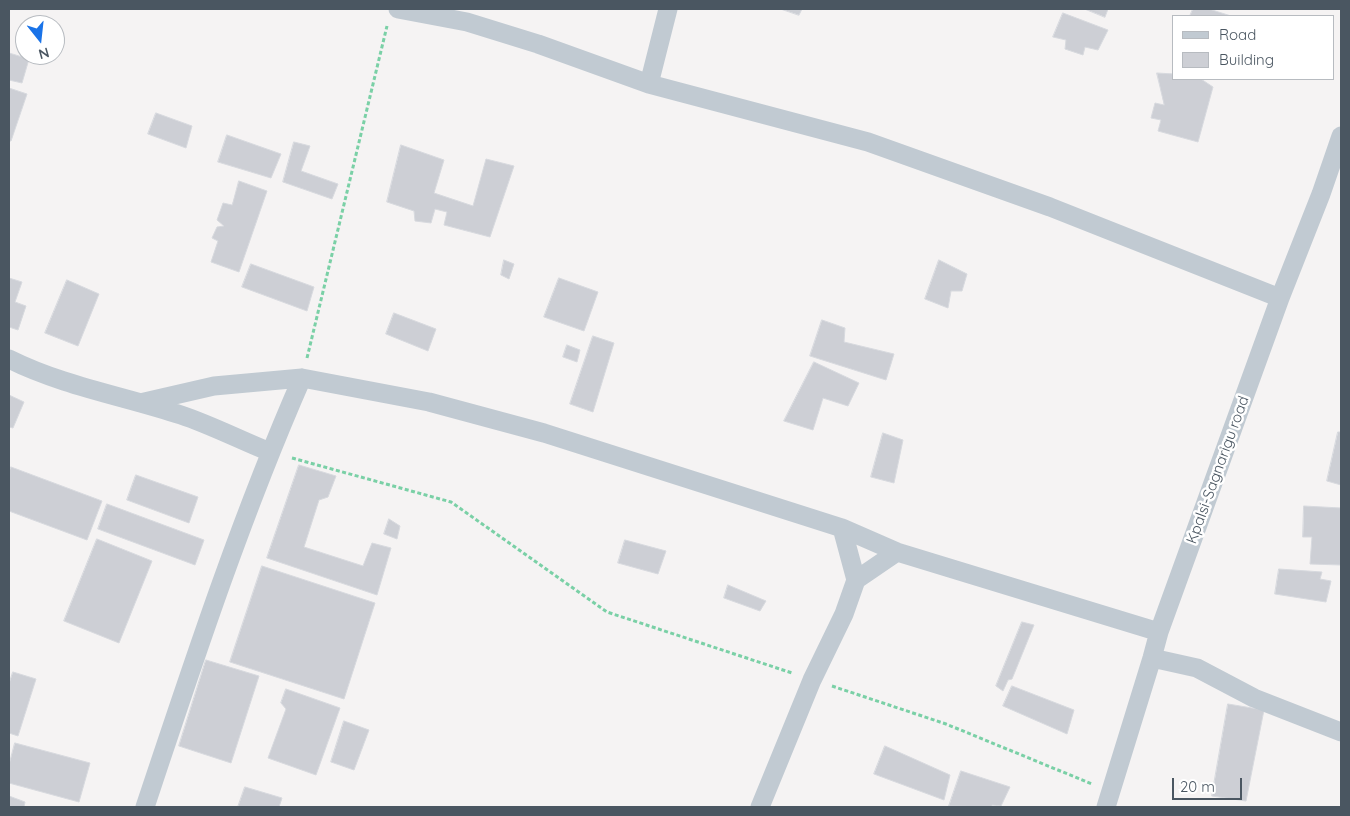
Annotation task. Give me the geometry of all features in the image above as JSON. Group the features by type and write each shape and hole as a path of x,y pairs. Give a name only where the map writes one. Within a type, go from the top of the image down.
{"street":[{"path":"649,84 668,9"},
{"path":"394,14 466,22 538,44 649,84 868,142 1050,207 1280,298"},
{"name":"Kpalsi-Sagnarigu road","path":"1109,800 1159,632 1341,136"},
{"path":"9,359 28,369 72,384 182,416 270,452"},
{"path":"145,807 196,655 270,452 302,378"},
{"path":"140,403 214,386 302,378 428,402 490,417 544,433 842,528 897,552 1159,632"},
{"path":"760,807 812,680 844,614 856,580 842,528"},
{"path":"856,580 897,552"},
{"path":"1152,658 1197,668 1254,698 1341,732"}],"path":[{"path":"302,378 394,14"},
{"path":"270,452 451,502 607,612 946,724 1109,800"}],"building":[{"path":"781,9 802,9 799,15"},
{"path":"1085,9 1108,9 1105,17"},
{"path":"1193,9 1209,9 1228,15 1190,15"},
{"path":"1063,13 1108,30 1098,50 1085,47 1083,55 1065,49 1066,40 1053,37"},
{"path":"9,53 15,55 15,65 27,65 22,83 9,80"},
{"path":"1157,73 1172,74 1172,80 1202,80 1213,87 1198,142 1158,131 1161,120 1151,118 1155,103 1164,105"},
{"path":"9,88 27,94 11,141 9,141"},
{"path":"156,113 192,126 186,148 148,134"},
{"path":"227,135 281,154 271,178 218,162"},
{"path":"294,142 310,146 301,171 338,184 332,199 283,182"},
{"path":"401,145 444,160 434,193 473,206 486,159 514,166 490,237 444,225 447,212 435,209 431,223 415,221 414,211 387,202"},
{"path":"239,181 267,191 239,272 211,262 218,241 212,238 217,227 224,226 217,220 223,203 232,205"},
{"path":"504,260 514,264 509,279 501,275"},
{"path":"939,260 967,274 962,291 951,291 948,308 925,299"},
{"path":"251,264 314,287 307,311 242,287"},
{"path":"9,278 22,282 15,302 26,306 18,330 9,327"},
{"path":"559,278 598,292 584,331 544,317"},
{"path":"67,280 99,294 78,346 45,333"},
{"path":"394,313 436,329 428,351 386,334"},
{"path":"822,320 845,328 844,342 894,354 886,380 810,356"},
{"path":"593,336 614,343 593,412 570,404"},
{"path":"567,345 580,350 577,362 563,357"},
{"path":"814,362 859,383 848,406 823,398 813,430 784,421"},
{"path":"9,395 24,402 13,428 9,427"},
{"path":"1338,432 1341,432 1341,485 1327,481"},
{"path":"883,433 903,440 894,483 871,477"},
{"path":"299,465 336,476 328,497 319,500 304,547 363,566 372,543 391,548 377,595 267,558"},
{"path":"11,467 102,501 87,540 9,511 9,472"},
{"path":"136,475 198,497 189,523 127,500"},
{"path":"107,504 204,540 195,565 98,529"},
{"path":"1304,506 1341,508 1341,565 1310,564 1312,537 1303,537"},
{"path":"389,519 400,526 397,539 384,534"},
{"path":"97,539 152,561 119,643 64,621"},
{"path":"625,540 666,551 658,574 618,563"},
{"path":"262,566 375,603 344,699 230,662"},
{"path":"1279,569 1322,572 1320,579 1331,581 1326,602 1275,594"},
{"path":"728,585 766,601 760,611 724,598"},
{"path":"1022,622 1034,625 1012,679 1008,680 1003,691 996,686"},
{"path":"206,660 259,676 231,763 179,746"},
{"path":"13,672 36,679 18,736 9,733 9,684"},
{"path":"1012,686 1074,710 1067,734 1003,706"},
{"path":"286,689 340,708 316,775 268,758 286,709 281,703"},
{"path":"1228,704 1264,710 1246,801 1212,796"},
{"path":"344,721 369,730 354,770 331,762"},
{"path":"15,743 90,763 79,802 9,783 9,765"},
{"path":"885,746 950,775 944,800 874,774"},
{"path":"961,771 1010,787 1001,806 949,806"},
{"path":"245,787 282,798 279,807 238,807"},
{"path":"9,796 25,802 24,807 9,807"}]}
